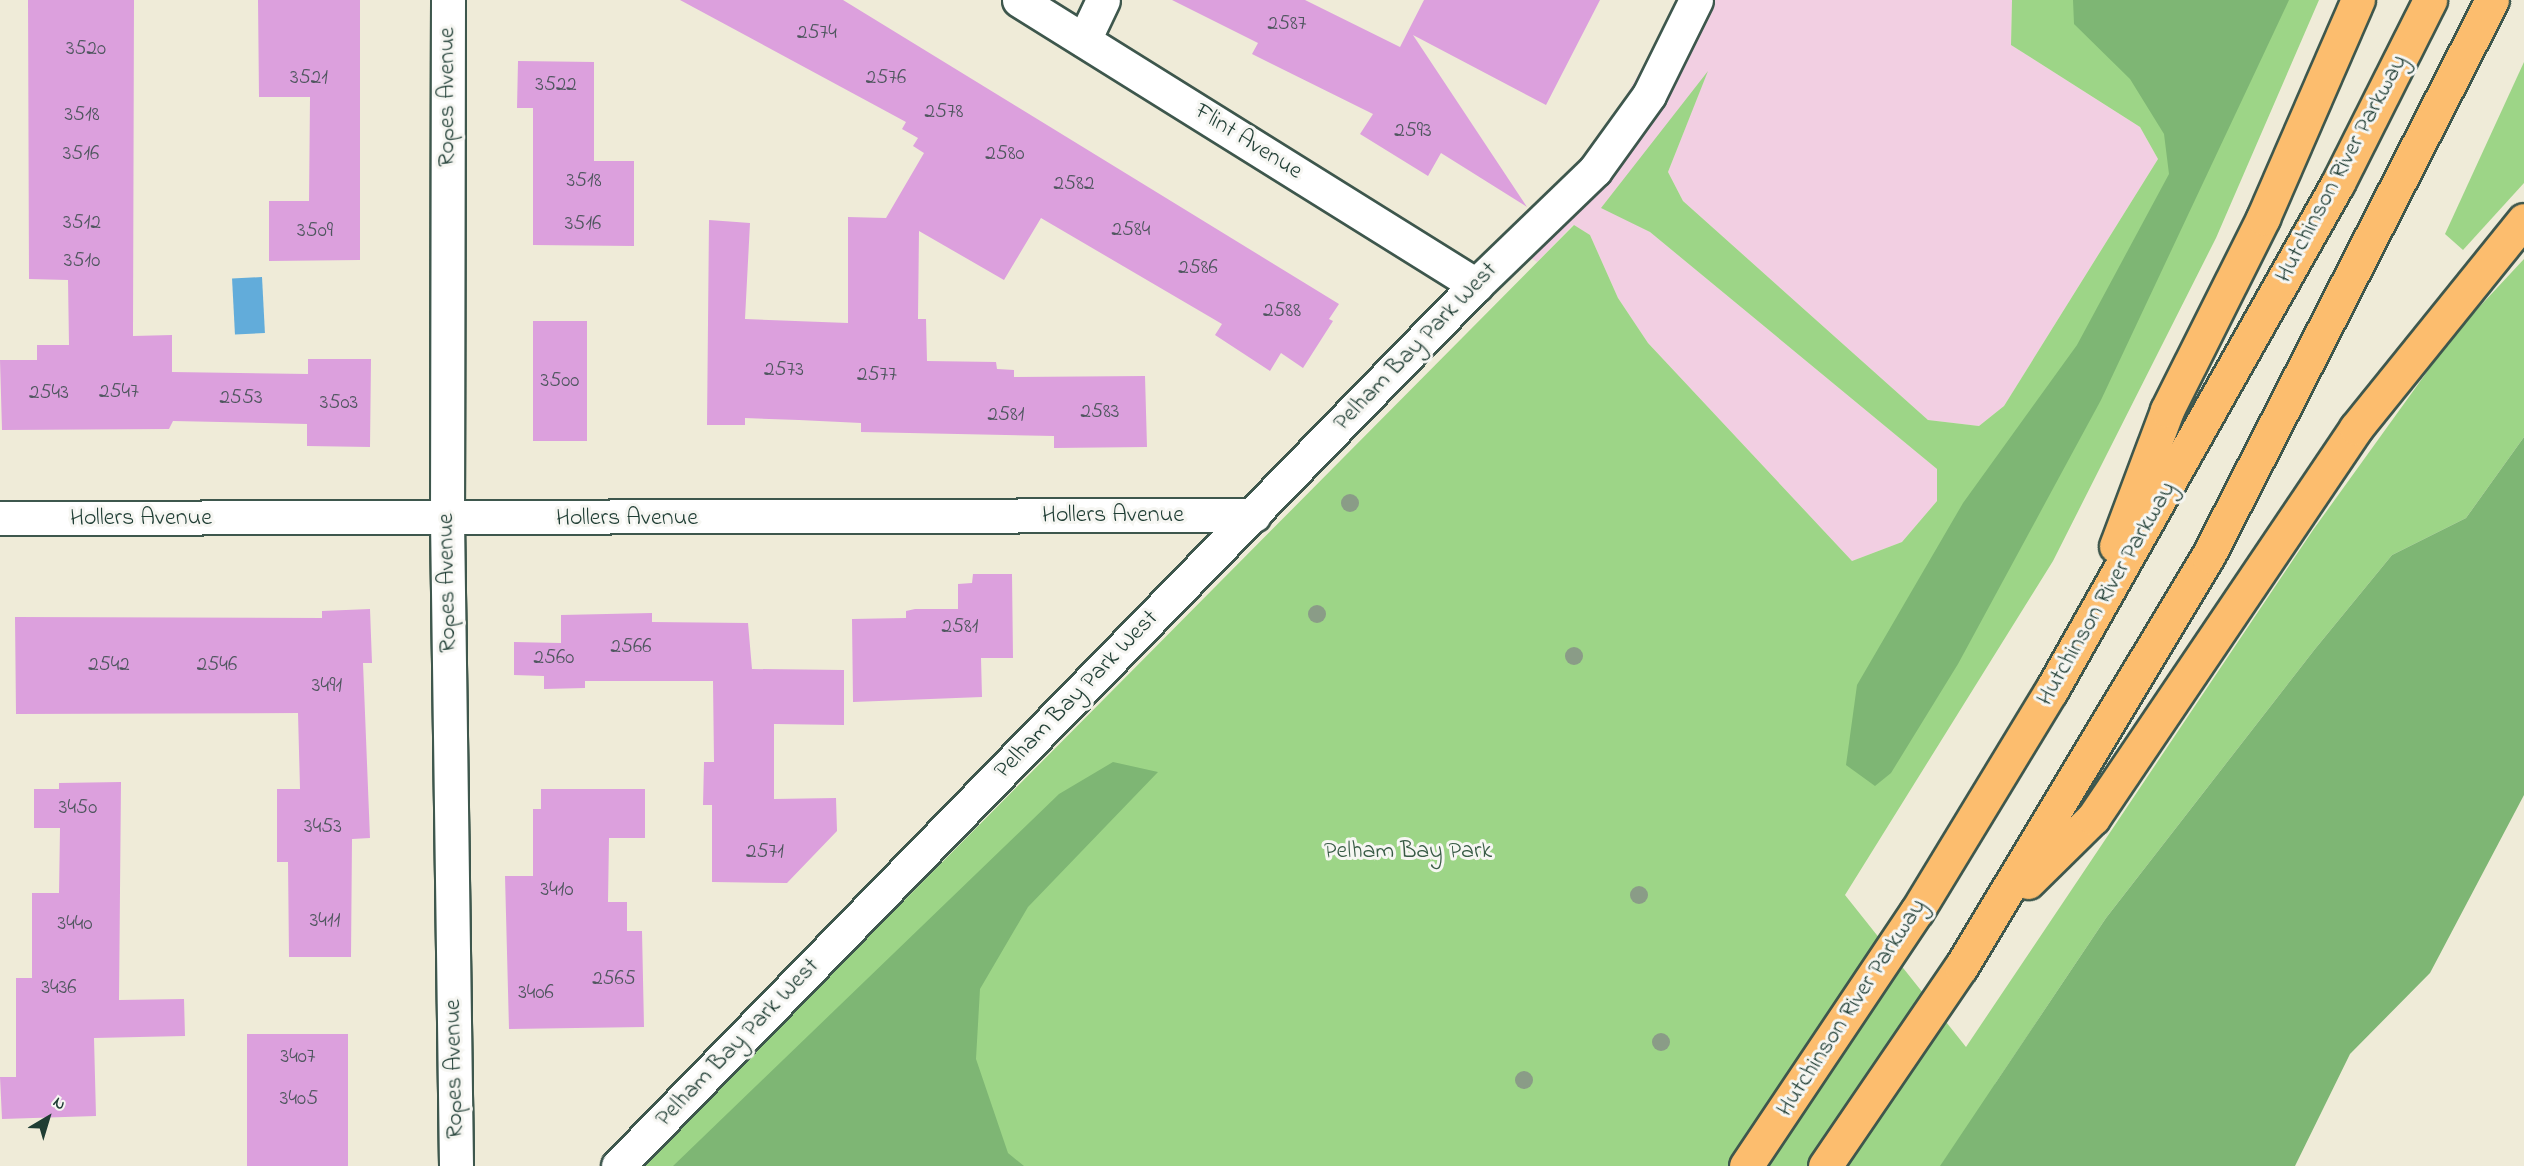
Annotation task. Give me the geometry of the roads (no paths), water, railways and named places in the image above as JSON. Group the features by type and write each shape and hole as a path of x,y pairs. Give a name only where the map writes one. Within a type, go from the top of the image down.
{"highway":[{"path":"2082,637 2167,410 2263,218 2358,0"},
{"name":"Hutchinson River Parkway","path":"1746,1166 1973,819 2082,637 2327,203 2430,0"},
{"path":"1825,1166 1992,916 2245,489 2492,0"},
{"path":"1992,916 2093,818 2381,393 2524,220"}],"street":[{"name":"Ropes Avenue","path":"448,0 447,520 456,1166"},
{"name":"Flint Avenue","path":"1018,0 1476,285"},
{"path":"1084,40 1103,0"},
{"name":"Pelham Bay Park West","path":"618,1166 1620,139 1649,95 1696,0"},
{"name":"Hollers Avenue","path":"0,518 447,520 1254,515"}],"water":[{"path":"262,277 265,333 235,334 232,279"}],"park label":[{"name":"Pelham Bay Park","path":"1408,852"}]}
